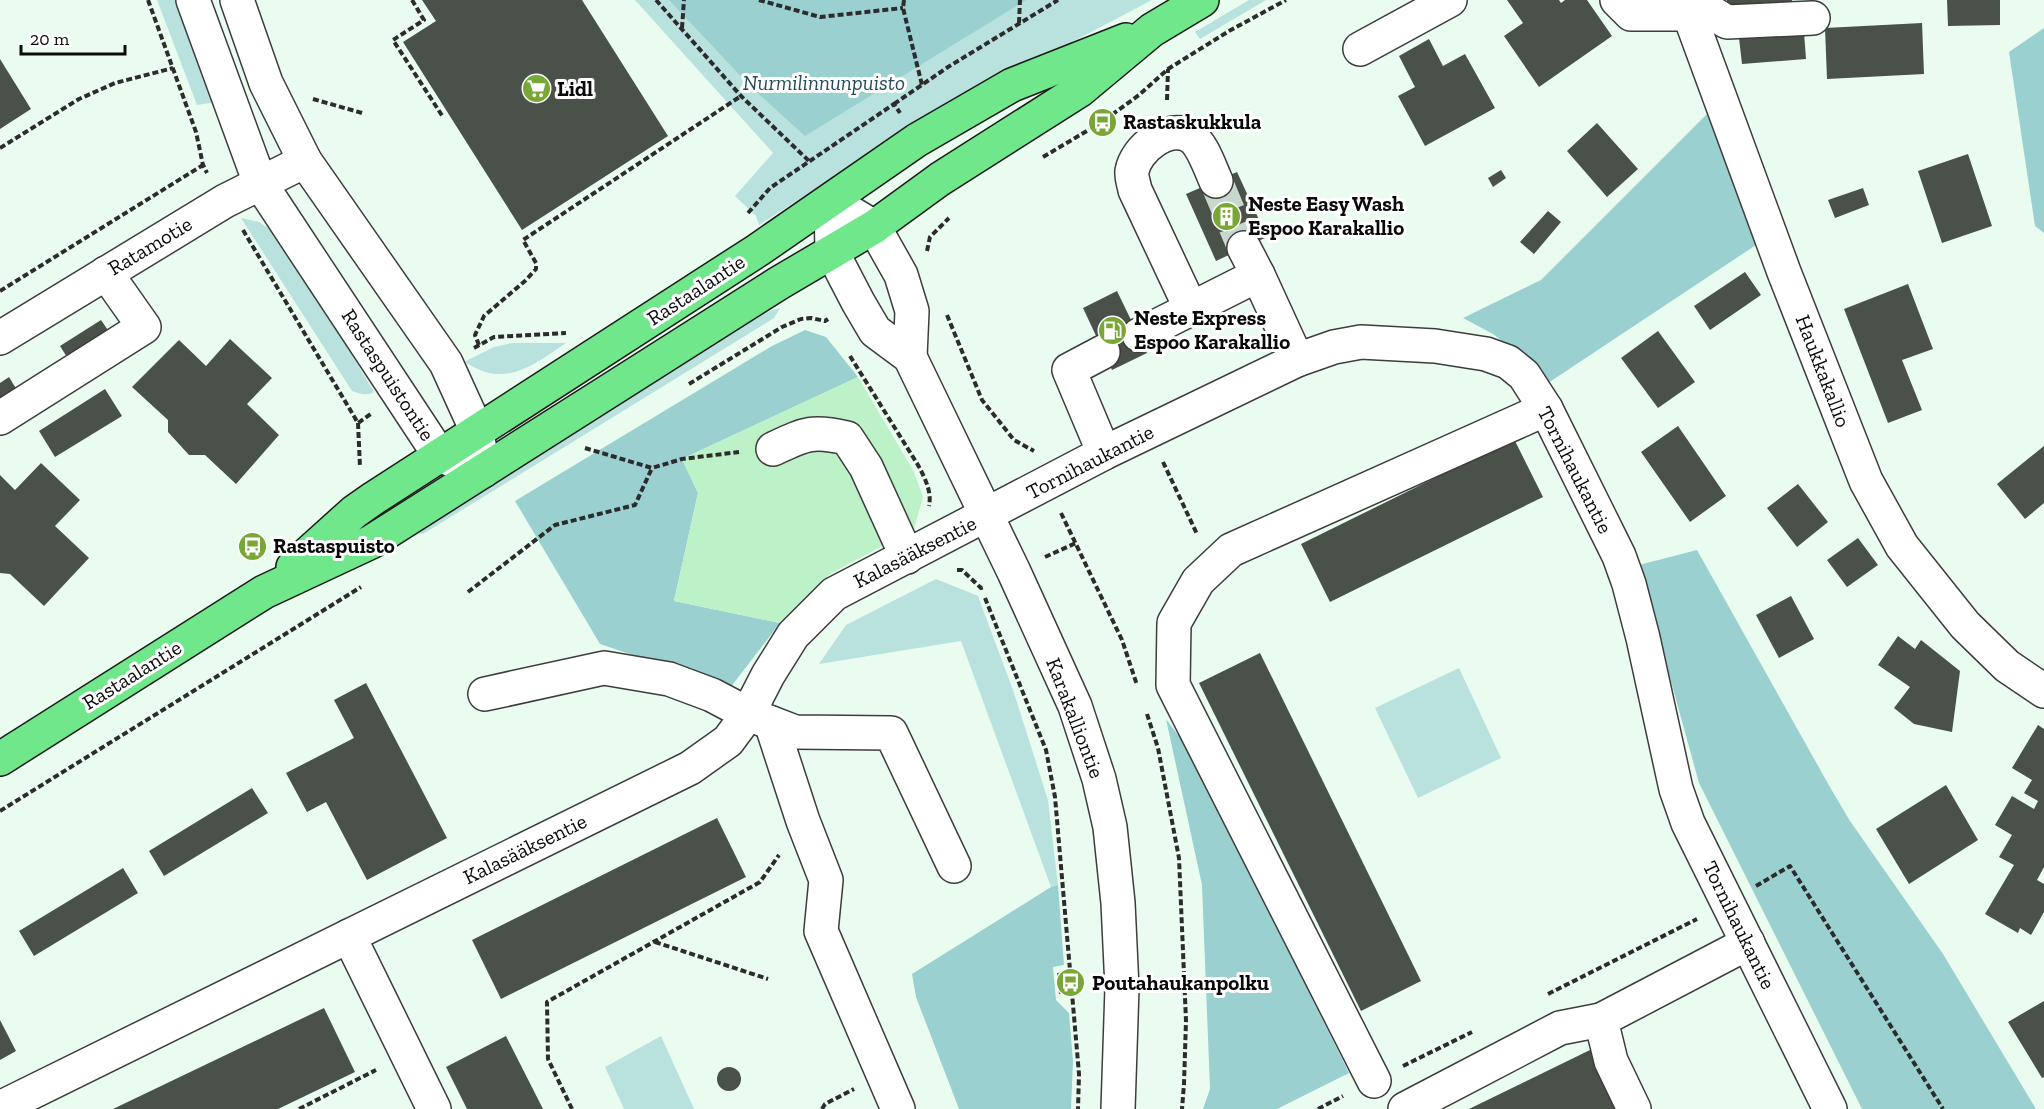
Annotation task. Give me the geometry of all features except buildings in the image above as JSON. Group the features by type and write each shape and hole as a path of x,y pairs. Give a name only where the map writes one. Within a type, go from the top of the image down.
{"main road":[{"name":"Rastaalantie","path":"0,759 264,592 371,542 779,283 874,227 940,179 1080,90 1152,30 1202,0"},
{"name":"Rastaalantie","path":"264,592 354,512 748,256 917,140 1012,85 1152,30"}],"street":[{"name":"Rastaspuistontie","path":"193,0 261,183 440,456 483,471"},
{"path":"237,0 266,83 305,161 446,363 477,431 483,471"},
{"path":"1360,49 1450,0"},
{"path":"1617,0 1630,14 1700,7 1727,22 1813,18"},
{"name":"Haukkakallio","path":"1700,7 1784,272 1866,481 1902,546 1965,625 2007,666 2044,691"},
{"path":"1191,309 1135,190 1132,173 1137,158 1149,145 1166,134 1178,134 1191,137 1203,152 1216,181"},
{"name":"Ratamotie","path":"0,338 225,201 305,161"},
{"name":"Karakalliontie","path":"831,201 874,227 901,275 912,310 910,357"},
{"name":"Karakalliontie","path":"831,201 832,252 875,331 910,357 987,515 1074,706 1099,779 1110,827 1118,903 1122,988 1118,1109"},
{"path":"1139,335 1191,309 1251,261 1297,360"},
{"path":"0,418 144,327 106,273"},
{"name":"Tornihaukantie","path":"987,515 1104,453 1297,360 1334,347 1361,342 1434,346 1486,354 1508,362 1524,375 1545,409 1619,556 1643,638 1676,789 1688,823 1830,1109"},
{"path":"1103,352 1069,370 1104,453"},
{"path":"1374,1081 1173,685 1174,623 1198,581 1231,550 1545,409"},
{"path":"773,449 804,435 824,433 847,438 921,549"},
{"name":"Kalasääksentie","path":"0,1108 690,768 760,719 768,675 793,635 834,594 987,515"},
{"path":"485,694 604,668 669,679 712,695 760,719 795,732 891,733 954,866"},
{"path":"760,719 826,880 821,931 898,1109"},
{"path":"349,936 434,1109"},
{"path":"1405,1109 1560,1028 1601,1020 1748,942"},
{"path":"1601,1020 1611,1061 1634,1109"}],"path":[{"path":"148,0 196,132 203,165 358,423 400,394"},
{"path":"412,0 424,20 393,40 442,117"},
{"path":"656,0 741,96 809,161"},
{"path":"682,28 684,0"},
{"path":"759,0 820,17 903,8"},
{"path":"904,0 903,8 922,85"},
{"path":"1019,24 1020,0"},
{"path":"741,221 770,188 948,67 1058,0"},
{"path":"0,148 79,99 115,83 173,68"},
{"path":"479,345 475,335 484,316 536,269 536,263 523,240 741,96"},
{"path":"303,97 362,113"},
{"path":"894,104 917,140"},
{"path":"0,291 203,165"},
{"path":"825,321 830,327"},
{"path":"446,363 494,337 572,332"},
{"path":"846,350 927,483 930,503 925,518 921,549"},
{"path":"585,448 652,468 682,459 773,449"},
{"path":"1161,459 1213,567"},
{"path":"468,592 555,525 635,505 652,468"},
{"path":"981,588 1046,750 1055,797 1079,1074 1078,1109"},
{"path":"572,1109 548,1059 547,1002 760,882 803,821"},
{"path":"1728,903 1790,867 1943,1109"},
{"path":"654,942 768,979"},
{"path":"299,1109 379,1069"}],"green space":[{"path":"157,0 177,0 216,102 197,105"},
{"name":"Nurmilinnunpuisto","path":"635,0 1152,0 918,123 759,225 756,216 735,196 773,153"},
{"path":"669,0 1026,0 805,136 751,87"},
{"path":"1249,0 1266,0 1200,39 1195,32"},
{"path":"2044,28 2044,233 2035,226 2009,52"},
{"path":"1710,111 1756,245 1545,385 1536,368 1493,334 1463,318 1541,280"},
{"path":"241,218 259,222 280,236 374,392 363,394 352,391"},
{"path":"780,308 774,318 423,534 414,532 752,316"},
{"path":"805,330 826,337 858,377 682,459 698,493 674,601 780,623 730,688 600,644 515,501 772,346"},
{"path":"512,343 566,343 528,367 507,374 485,372 464,362 494,347"},
{"path":"1697,550 1850,821 1943,954 2036,1109 1862,1109 1699,783 1639,565"},
{"path":"936,579 978,596 1014,693 1048,800 1058,885 1051,887 961,641 819,664 846,625"},
{"path":"1459,668 1501,758 1418,798 1375,708"},
{"path":"1166,719 1188,748 1349,1073 1277,1109 1203,1109 1210,1089 1202,885"},
{"path":"1058,885 1064,965 1053,967 1056,1000 1069,1013 1073,1061 1071,1109 959,1109 916,997 912,974 1051,887"},
{"path":"661,1036 694,1109 624,1109 605,1067"}],"sand":[{"path":"858,377 914,472 923,497 914,529 830,574 780,623 674,601 698,493 682,459"}],"tunnel":[{"path":"1216,181 1244,248"}],"place":[{"name":"Lidl","path":"536,89"},
{"name":"Rastaskukkula","path":"1102,122"},
{"name":"Neste Easy Wash Espoo Karakallio","path":"1227,216"},
{"name":"Neste Express Espoo Karakallio","path":"1113,330"},
{"name":"Rastaspuisto","path":"252,546"},
{"name":"Poutahaukanpolku","path":"1071,983"}]}
